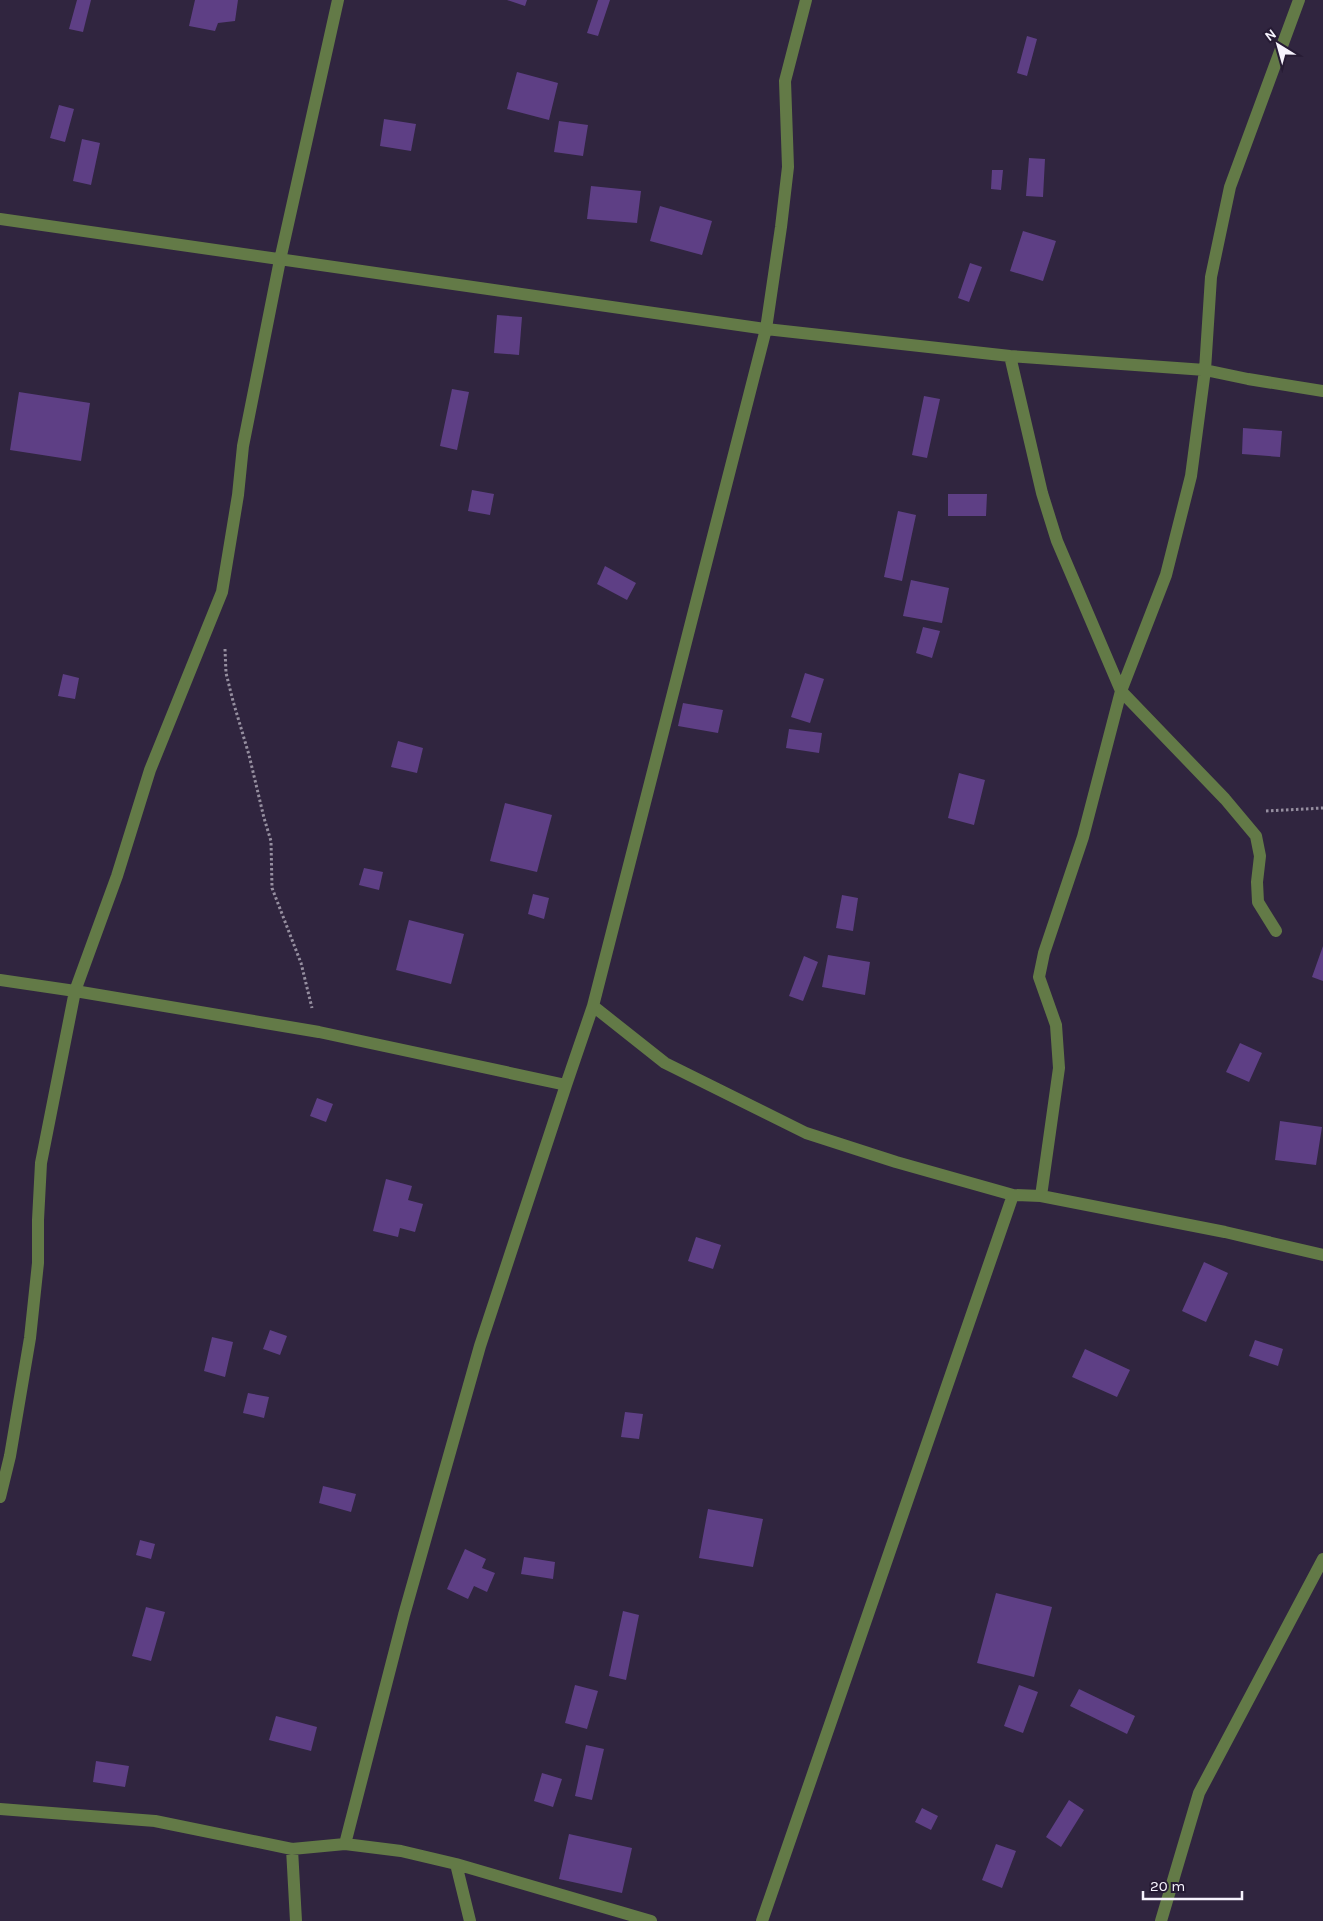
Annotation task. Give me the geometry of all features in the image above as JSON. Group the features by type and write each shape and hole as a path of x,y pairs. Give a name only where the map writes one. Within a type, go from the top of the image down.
{"street":[{"path":"0,1497 10,1456 30,1338 38,1263 41,1162 75,991 117,876 150,770 222,592 238,495 243,446 280,260 338,0"},
{"path":"345,1844 404,1615 480,1346 594,1006 766,328 788,168 785,81 806,0"},
{"path":"1041,1196 1059,1068 1056,1025 1039,977 1044,953 1083,837 1121,690 1166,575 1191,476 1205,370 1211,277 1230,187 1299,0"},
{"path":"0,219 766,328 1010,356 1205,370 1323,391"},
{"path":"1010,356 1042,493 1056,541 1121,690 1237,813 1256,836 1260,856 1257,882 1258,902 1276,931"},
{"path":"0,980 320,1032 566,1085"},
{"path":"594,1006 665,1063 806,1134 1013,1195 1041,1196 1225,1232 1323,1255"},
{"path":"762,1921 1013,1195"},
{"path":"1161,1921 1199,1794 1323,1559"},
{"path":"0,1809 155,1821 292,1848 345,1844 401,1851 456,1864 651,1921"},
{"path":"292,1848 296,1921"},
{"path":"456,1864 470,1921"}],"path":[{"path":"225,646 226,673 271,841 272,888 308,987 314,1020 320,1032"},
{"path":"1237,813 1323,808"}],"building":[{"path":"77,0 91,0 83,32 69,29"},
{"path":"195,0 238,0 235,21 218,23 215,31 189,26"},
{"path":"507,0 527,0 525,6"},
{"path":"598,0 610,0 598,36 587,33"},
{"path":"1027,36 1037,39 1027,76 1017,73"},
{"path":"517,72 558,83 549,120 507,109"},
{"path":"59,105 74,109 65,142 50,138"},
{"path":"384,119 416,124 411,151 380,146"},
{"path":"559,121 588,125 583,156 554,152"},
{"path":"82,139 100,143 91,185 73,181"},
{"path":"1029,158 1045,159 1043,197 1026,196"},
{"path":"992,170 1003,170 1001,190 991,189"},
{"path":"591,186 641,191 637,223 587,219"},
{"path":"660,206 712,221 702,255 650,241"},
{"path":"1023,231 1056,241 1043,281 1010,271"},
{"path":"970,263 982,267 969,302 958,298"},
{"path":"497,315 522,317 519,355 494,353"},
{"path":"452,389 469,392 457,450 440,446"},
{"path":"19,392 90,403 81,461 10,450"},
{"path":"924,396 940,399 927,458 912,455"},
{"path":"1243,428 1282,431 1280,457 1242,454"},
{"path":"472,490 494,494 490,515 468,511"},
{"path":"948,494 987,494 986,516 948,516"},
{"path":"898,511 916,515 902,581 884,577"},
{"path":"605,566 636,583 627,600 597,584"},
{"path":"911,580 949,588 942,623 903,616"},
{"path":"923,627 940,631 932,658 916,653"},
{"path":"805,673 824,679 810,723 791,717"},
{"path":"63,674 79,678 75,699 58,696"},
{"path":"683,703 723,710 718,733 678,726"},
{"path":"789,729 822,733 819,753 786,748"},
{"path":"398,741 423,748 417,773 391,767"},
{"path":"959,773 985,780 974,825 948,818"},
{"path":"505,803 552,815 537,872 490,861"},
{"path":"364,868 383,872 379,890 359,885"},
{"path":"533,894 549,898 544,919 528,914"},
{"path":"842,895 858,898 853,931 836,928"},
{"path":"409,920 464,934 451,984 396,970"},
{"path":"1323,946 1323,981 1312,977"},
{"path":"828,955 870,962 865,995 822,987"},
{"path":"804,956 818,962 803,1001 789,996"},
{"path":"1240,1043 1262,1053 1249,1082 1226,1072"},
{"path":"317,1098 333,1104 326,1122 310,1116"},
{"path":"1280,1121 1322,1127 1316,1165 1275,1160"},
{"path":"386,1179 412,1186 408,1200 423,1204 415,1232 400,1228 398,1237 373,1231"},
{"path":"696,1237 721,1245 713,1269 688,1261"},
{"path":"1204,1262 1228,1273 1206,1322 1182,1311"},
{"path":"270,1330 287,1336 280,1355 263,1349"},
{"path":"212,1337 233,1342 225,1377 204,1371"},
{"path":"1255,1340 1283,1349 1278,1366 1249,1356"},
{"path":"1085,1349 1130,1370 1117,1397 1072,1377"},
{"path":"248,1393 269,1397 264,1418 243,1413"},
{"path":"625,1412 643,1414 639,1439 621,1437"},
{"path":"323,1486 356,1494 351,1512 319,1503"},
{"path":"708,1509 763,1519 753,1567 699,1558"},
{"path":"140,1540 155,1544 151,1559 136,1555"},
{"path":"465,1549 486,1559 482,1568 495,1573 487,1592 474,1586 468,1599 447,1589"},
{"path":"524,1557 555,1562 553,1579 521,1574"},
{"path":"996,1593 1052,1607 1034,1677 977,1663"},
{"path":"146,1607 165,1612 151,1661 132,1656"},
{"path":"623,1611 639,1615 626,1680 609,1676"},
{"path":"575,1685 598,1691 587,1729 565,1723"},
{"path":"1019,1685 1038,1692 1023,1733 1004,1726"},
{"path":"1079,1689 1135,1716 1127,1734 1070,1706"},
{"path":"276,1716 317,1727 311,1751 269,1740"},
{"path":"586,1745 604,1749 592,1800 575,1796"},
{"path":"96,1761 129,1766 125,1787 93,1782"},
{"path":"542,1773 562,1779 553,1807 534,1801"},
{"path":"1069,1800 1084,1810 1061,1847 1046,1837"},
{"path":"922,1808 938,1816 931,1830 915,1822"},
{"path":"569,1834 632,1848 622,1893 559,1879"},
{"path":"996,1844 1016,1851 1002,1888 982,1880"}]}
